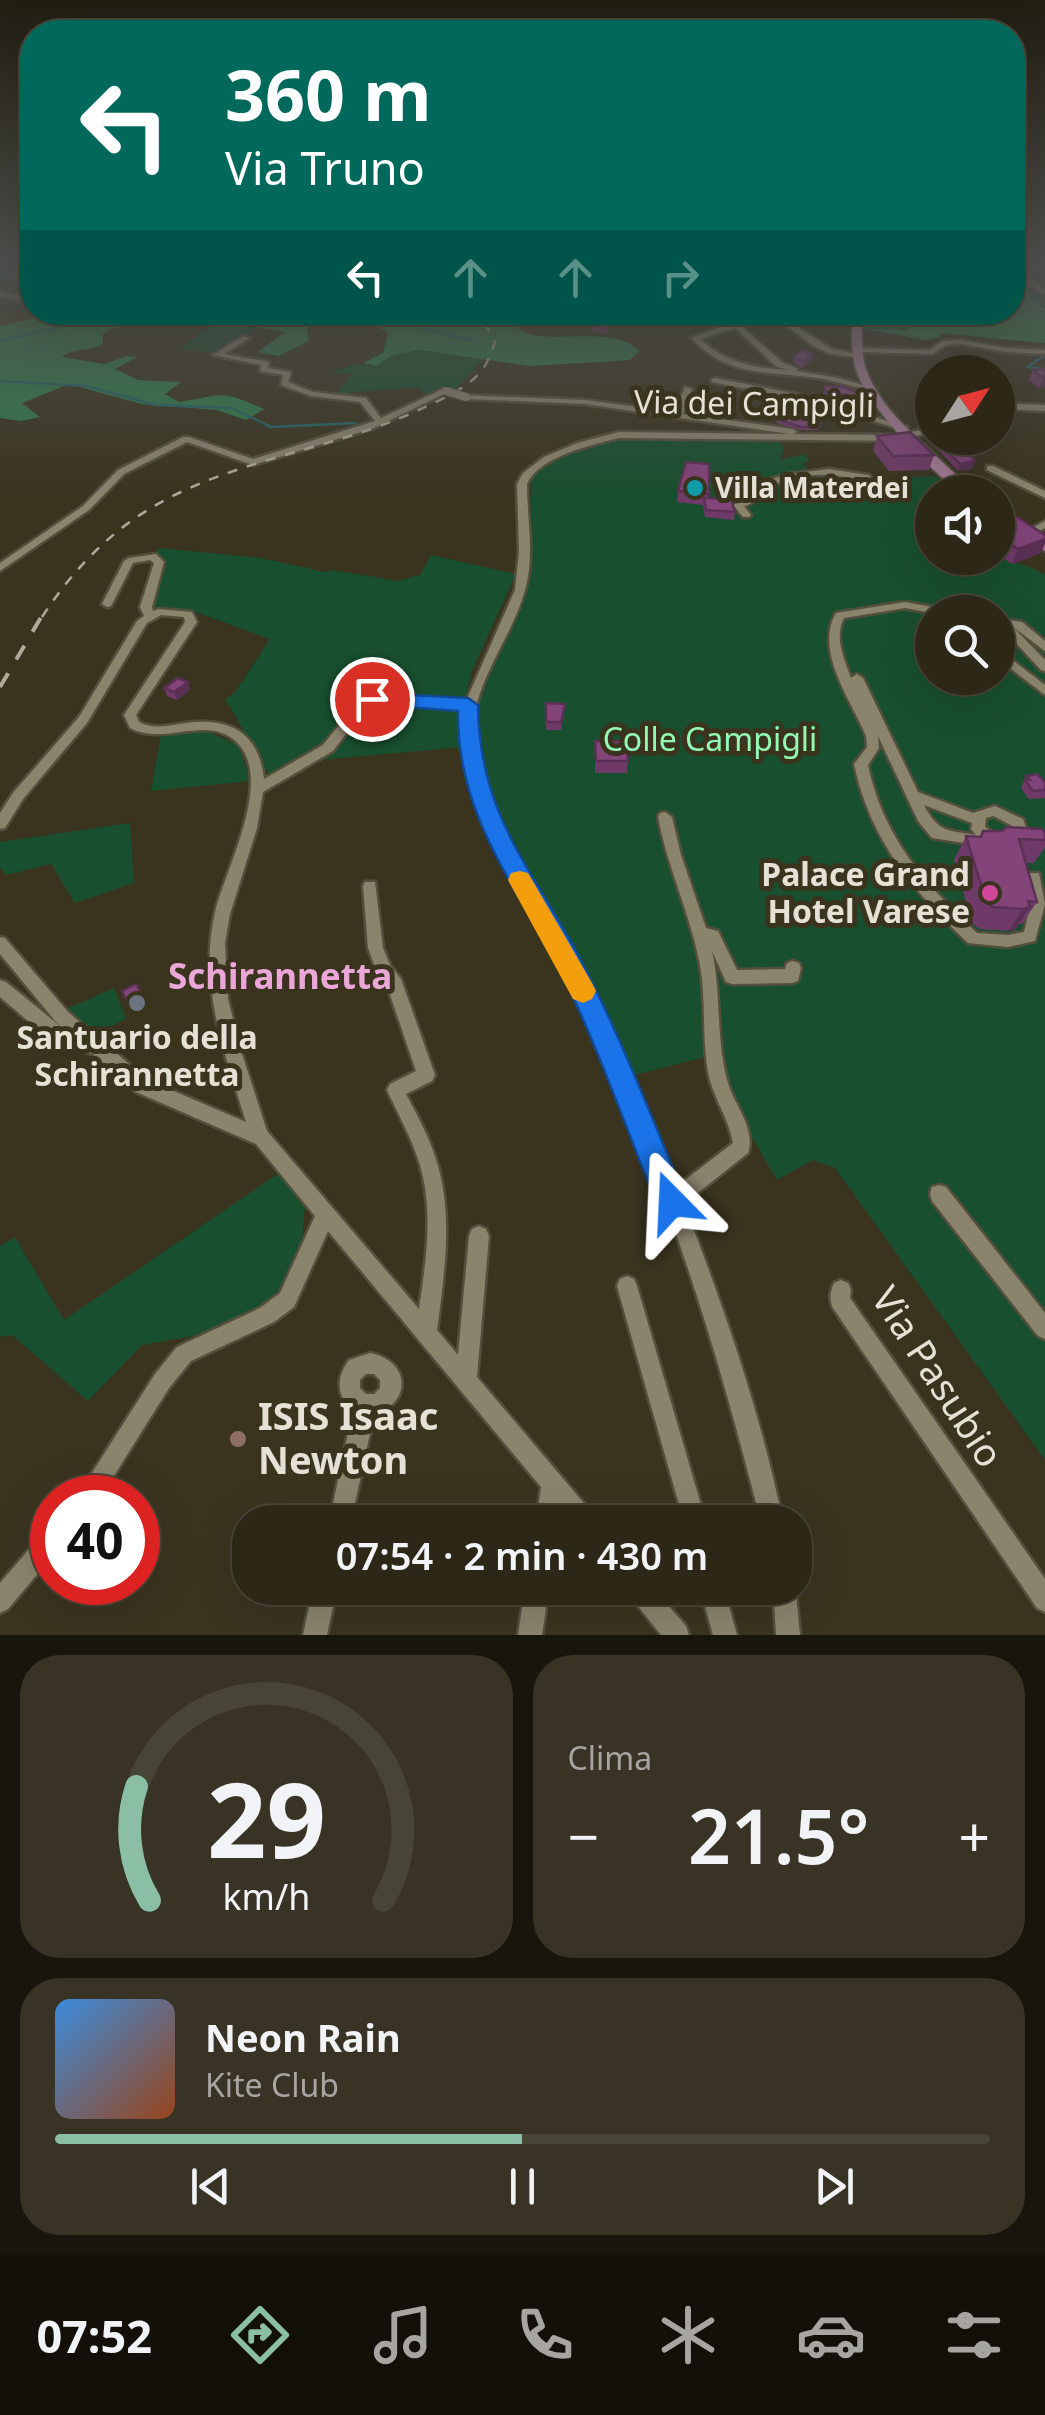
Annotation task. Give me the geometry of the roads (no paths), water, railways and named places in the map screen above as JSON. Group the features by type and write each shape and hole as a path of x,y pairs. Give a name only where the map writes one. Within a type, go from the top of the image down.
{"main road":[{"path":"858,344 872,389 950,475"},
{"path":"1015,526 1045,547"}],"street":[{"path":"235,344 217,355 266,364 264,370 288,374 284,383 302,392 362,400 380,422"},
{"path":"701,344 720,363 782,375 814,375"},
{"path":"757,344 780,365 872,389"},
{"path":"819,344 827,350 858,353 932,352 945,344"},
{"path":"973,344 1045,352"},
{"path":"715,380 794,396 915,431"},
{"path":"679,414 688,389"},
{"path":"0,568 86,508 120,472 188,438 236,459 253,462 380,422 446,391 466,397 586,402 819,439"},
{"path":"1015,407 1045,408"},
{"name":"Via dei Campigli","path":"767,1505 726,1350 672,1202 576,975 494,834 468,749 468,705 519,595 522,484 533,468 580,445 630,434 819,439 909,432"},
{"path":"990,468 1045,495"},
{"path":"746,514 738,505 749,502 756,489 783,476 856,474 877,483"},
{"path":"1026,534 1045,524"},
{"path":"107,604 129,561 152,556 159,562 146,607 149,616"},
{"path":"915,607 905,605 840,616 832,628 834,650 872,736 873,748 860,764 871,809 923,886 972,939 1008,941 1030,937 1038,902 1034,877"},
{"path":"0,824 18,796 83,720 149,616 166,611 184,613 192,619 130,716 134,726 146,732 194,724 227,731 250,746 259,788 221,917 216,973 222,1020 260,1137 571,1505"},
{"path":"1045,647 1018,624 1002,622 1045,667"},
{"path":"832,628 925,821 937,834 962,840 1010,842 1019,837 1020,828 1014,819 995,810 976,818"},
{"path":"1015,667 1045,691"},
{"path":"259,788 328,748 364,702 468,705"},
{"path":"912,795 976,818 983,834 996,841"},
{"path":"665,817 668,840 708,968 720,1086 741,1134 742,1147 672,1202"},
{"path":"370,886 374,947 393,979 426,1075 396,1090 430,1166 434,1190 432,1285 426,1333"},
{"path":"699,933 712,934 732,978 792,976 792,968"},
{"path":"0,943 93,1047 142,1086 260,1137"},
{"path":"0,987 62,1040 93,1047"},
{"path":"939,1194 1045,1329"},
{"path":"102,1475 162,1381 184,1354 267,1315 287,1300 326,1213"},
{"path":"466,1383 479,1236"},
{"path":"627,1286 690,1505"},
{"name":"Via Pasubio","path":"842,1290 840,1301 1045,1600"},
{"path":"344,1505 365,1406"},
{"path":"549,1505 552,1483"},
{"path":"0,1601 30,1566"},
{"path":"315,1635 322,1605"},
{"path":"530,1635 534,1605"},
{"path":"652,1605 677,1635"},
{"path":"717,1605 725,1635"},
{"path":"787,1605 788,1635"}],"waterway":[{"path":"1045,355 1027,367 1045,369"},
{"path":"0,381 86,386 156,405 232,408 271,427 356,423"}],"railway":[{"path":"42,617 70,578 102,544 159,503 241,468 334,441 440,400 477,376 494,344"},
{"path":"0,687 43,614"}],"place":[{"name":"Villa Materdei","path":"695,488"},
{"name":"Palace Grand Hotel Varese","path":"990,893"},
{"name":"Santuario della Schirannetta","path":"137,1003"},
{"name":"ISIS Isaac Newton","path":"238,1439"}],"district":[{"name":"Schirannetta","path":"280,977"}],"park label":[{"name":"Colle Campigli","path":"710,740"}]}
